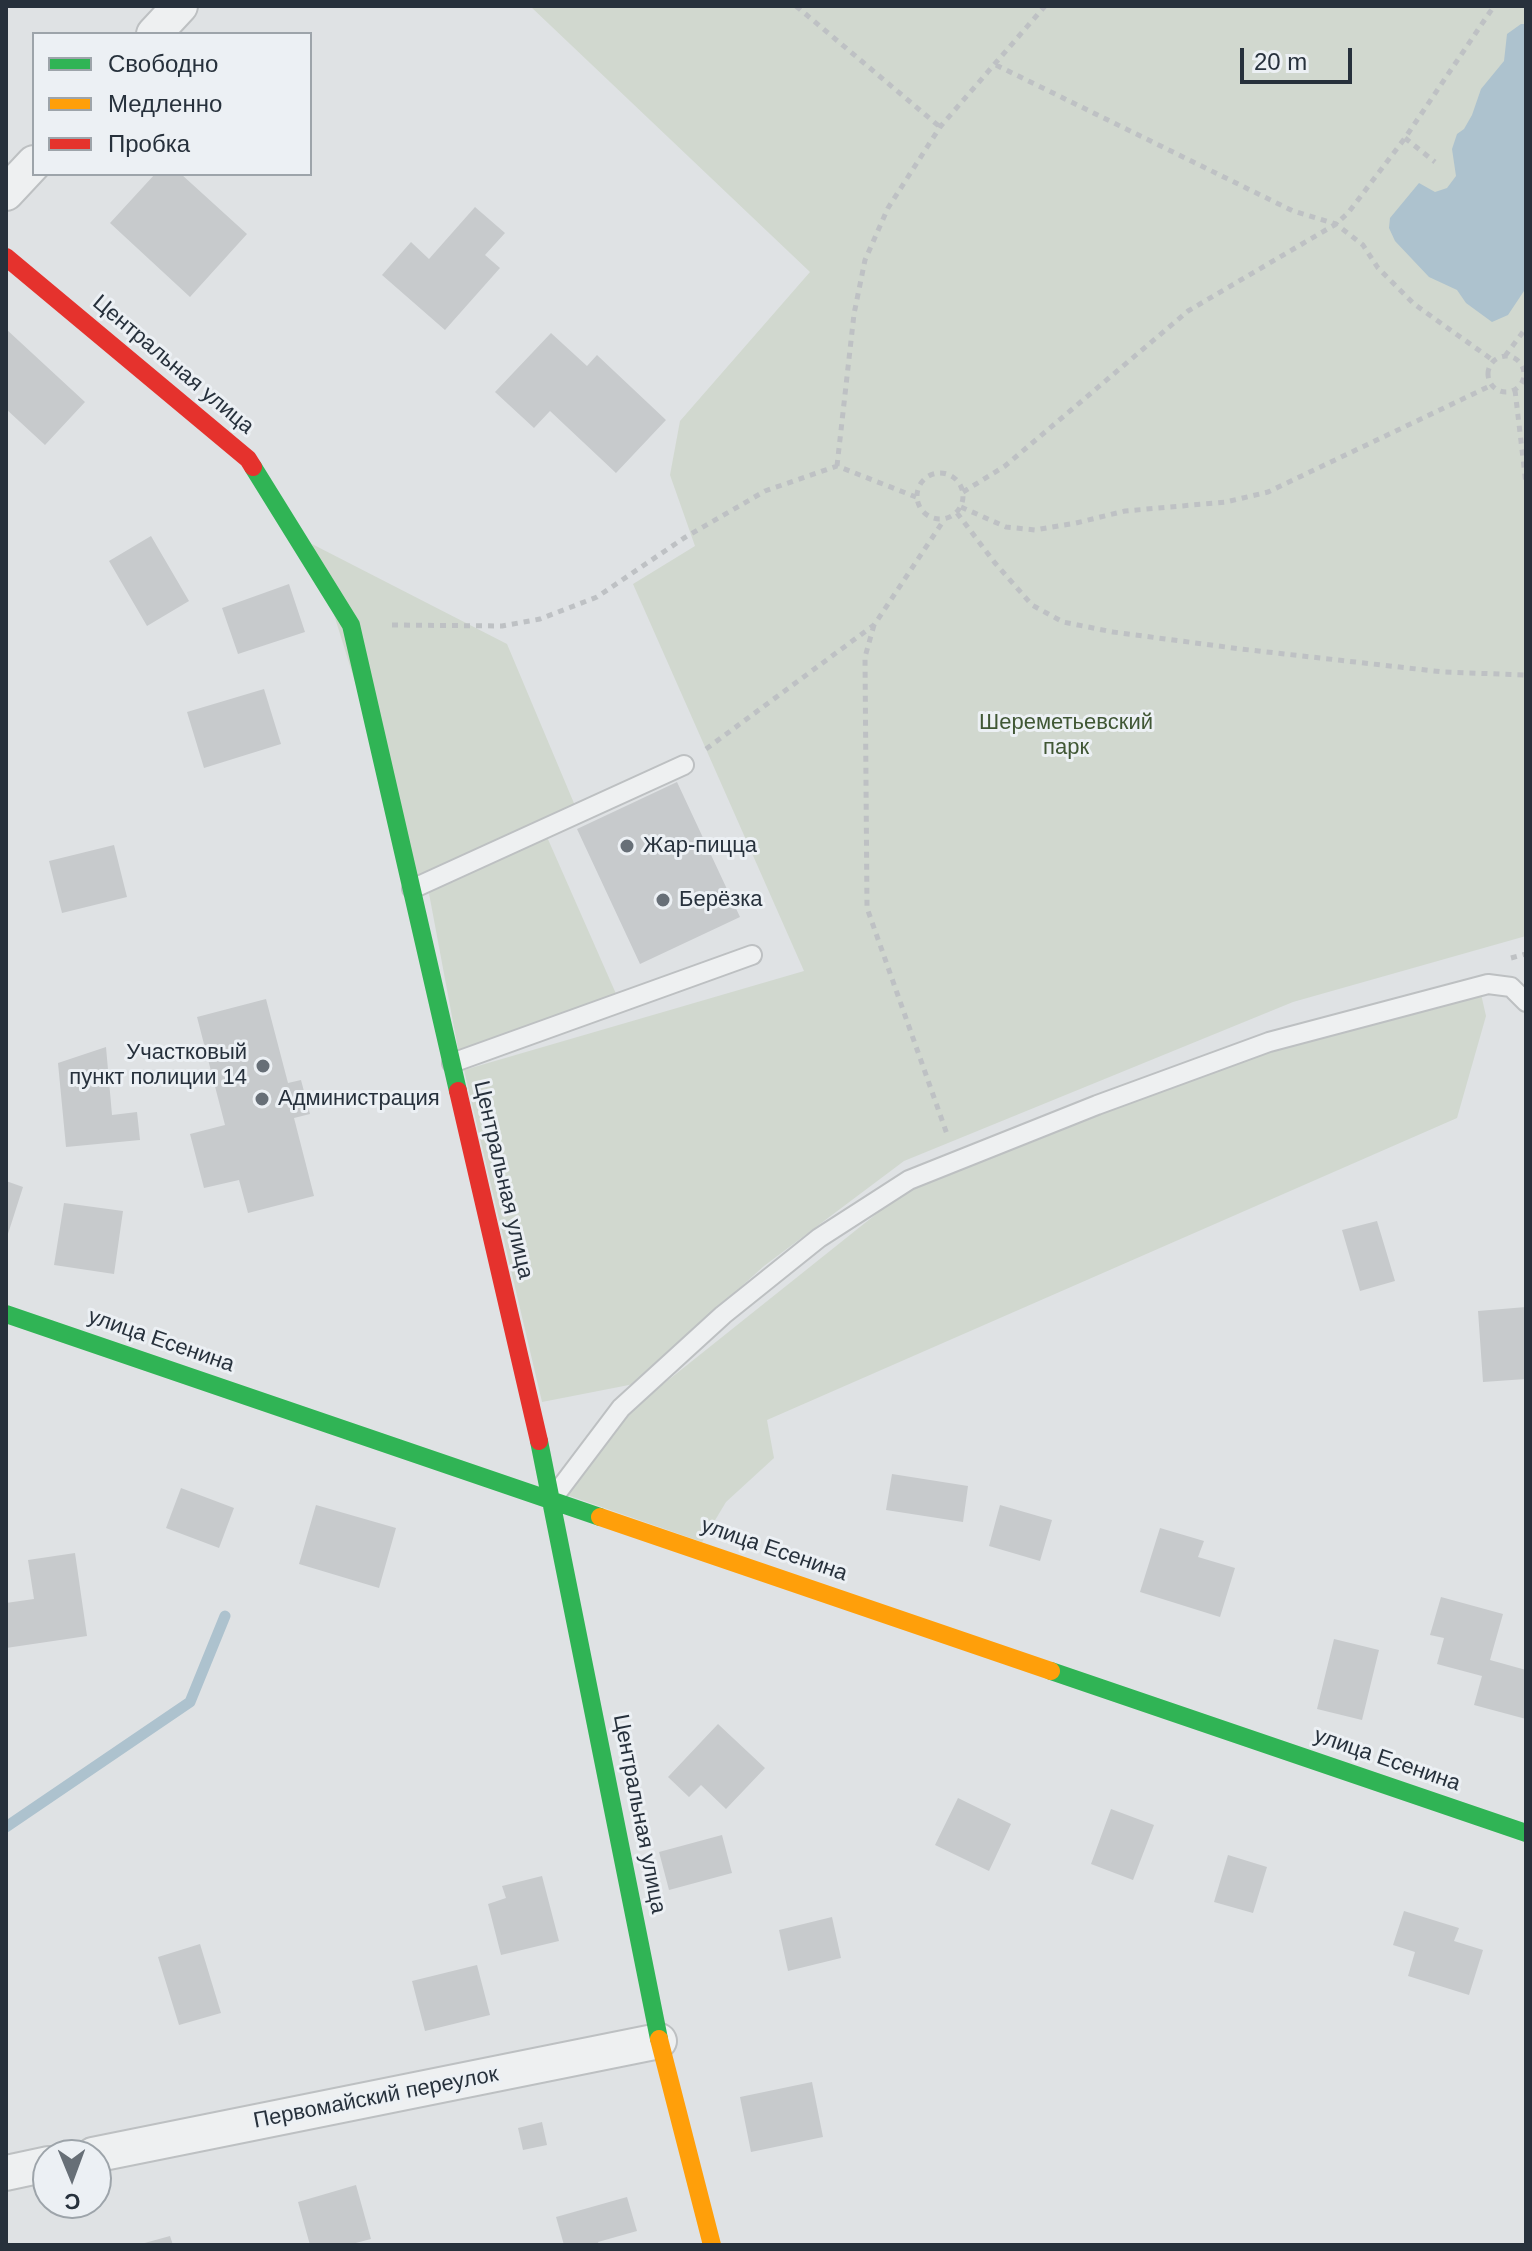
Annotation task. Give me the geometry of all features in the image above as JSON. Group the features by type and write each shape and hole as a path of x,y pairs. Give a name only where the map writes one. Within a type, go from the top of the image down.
{"street":[{"path":"156,32 180,6"},
{"path":"6,193 32,165"},
{"name":"Центральная улица","path":"6,257 248,459 351,625 552,1499 659,2041 712,2245"},
{"name":"улица Есенина","path":"6,1314 1526,1833"},
{"name":"Первомайский переулок","path":"112,2151 659,2041"},
{"path":"6,2173 32,2167"}],"lane":[{"path":"412,889 684,765"},
{"path":"452,1063 752,955"},
{"path":"552,1499 621,1408 723,1315 819,1238 909,1180 1097,1105 1269,1042 1488,984 1511,987 1526,1002"}],"path":[{"path":"796,6 940,127"},
{"path":"837,466 854,314 865,260 888,208 940,127 1045,6"},
{"path":"963,492 1005,466 1188,311 1336,224 1405,138 1494,6"},
{"path":"996,65 1293,211 1336,224 1363,245 1378,268 1414,304 1494,361"},
{"path":"1405,138 1435,162"},
{"path":"1515,390 1504,392 1492,385 1488,371 1494,361 1504,357 1526,328"},
{"path":"1504,357 1516,360 1522,369 1522,380 1515,390 1526,484"},
{"path":"961,507 1006,527 1035,530 1125,511 1226,502 1268,492 1492,385"},
{"path":"351,625 502,626 540,619 597,597 684,538 765,491 837,466 916,497"},
{"path":"944,520 928,517 918,505 916,497 922,482 935,473 956,479 963,492 961,507 944,520 874,625 865,657 867,908 951,1146"},
{"path":"957,513 1032,605 1063,622 1113,632 1334,660 1443,672 1526,675"},
{"path":"684,765 874,625"}],"green space":[{"name":"Шереметьевский парк","path":"530,6 1526,6 1526,936 1293,1002 904,1161 764,1266 634,1384 542,1402 464,1070 804,971 633,584 695,546 670,475 680,421 810,272"},
{"path":"312,544 507,644 576,808 416,878"},
{"path":"547,837 617,996 459,1054 428,888"},
{"path":"1481,994 1486,1016 1457,1118 767,1420 774,1458 726,1502 702,1542 567,1495 632,1409 910,1187 1269,1050"}],"water":[{"path":"1526,24 1526,288 1508,315 1492,322 1466,303 1457,290 1429,277 1395,241 1389,228 1390,218 1419,183 1435,192 1447,188 1456,176 1452,149 1457,134 1472,115 1481,89 1504,61 1507,34"}],"building":[{"path":"153,176 183,176 247,234 190,297 110,223"},
{"path":"475,207 505,233 485,255 500,268 445,330 382,275 411,242 429,259"},
{"path":"6,329 85,402 45,445 6,409"},
{"path":"551,333 587,366 597,355 666,420 616,473 550,411 534,428 495,392"},
{"path":"151,536 189,601 147,626 109,561"},
{"path":"289,584 305,632 238,654 222,608"},
{"path":"264,689 281,744 204,768 187,712"},
{"path":"677,782 740,917 640,964 577,829"},
{"path":"114,845 127,897 62,913 49,861"},
{"name":"Администрация","path":"266,999 288,1083 301,1080 310,1114 294,1118 314,1196 248,1213 239,1180 204,1188 190,1134 225,1125 197,1017"},
{"path":"106,1047 112,1115 137,1112 140,1140 66,1147 58,1063"},
{"path":"6,1181 23,1187 7,1237 6,1237"},
{"path":"64,1203 123,1211 114,1274 54,1265"},
{"path":"1377,1221 1395,1281 1360,1291 1342,1230"},
{"path":"1526,1307 1526,1379 1483,1382 1478,1311"},
{"path":"892,1474 968,1486 963,1522 886,1510"},
{"path":"181,1488 234,1508 219,1548 166,1528"},
{"path":"316,1505 396,1528 379,1588 299,1564"},
{"path":"1000,1505 1052,1520 1040,1561 989,1546"},
{"path":"1160,1528 1204,1541 1198,1557 1235,1568 1220,1617 1140,1592"},
{"path":"75,1553 87,1636 6,1648 6,1603 34,1599 28,1560"},
{"path":"1441,1597 1503,1614 1490,1660 1526,1670 1526,1719 1474,1705 1482,1676 1437,1664 1444,1638 1430,1635"},
{"path":"1334,1639 1379,1650 1362,1720 1317,1709"},
{"path":"718,1724 765,1768 726,1809 701,1785 689,1797 668,1777"},
{"path":"958,1798 1011,1824 989,1871 935,1845"},
{"path":"1111,1809 1154,1825 1133,1880 1091,1864"},
{"path":"722,1835 732,1873 669,1890 659,1852"},
{"path":"1228,1855 1267,1867 1253,1913 1214,1902"},
{"path":"542,1876 559,1941 501,1955 488,1904 506,1898 502,1886"},
{"path":"1404,1911 1459,1928 1454,1941 1483,1950 1469,1995 1408,1976 1415,1952 1393,1945"},
{"path":"832,1917 841,1958 788,1971 779,1930"},
{"path":"200,1944 221,2013 179,2025 158,1957"},
{"path":"477,1965 490,2015 425,2031 412,1981"},
{"path":"812,2082 823,2137 751,2152 740,2097"},
{"path":"542,2122 547,2145 523,2150 518,2128"},
{"path":"356,2185 371,2239 348,2245 310,2245 298,2202"},
{"path":"627,2197 637,2231 598,2242 599,2245 564,2245 556,2217"},
{"path":"170,2236 173,2245 141,2244"}],"waterway":[{"path":"6,1827 190,1702 225,1616"}],"traffic: fast":[{"path":"253,467 351,625 458,1091"},
{"path":"6,1314 600,1517"},
{"path":"539,1441 659,2039"},
{"path":"1051,1671 1526,1833"}],"traffic: slow":[{"path":"600,1517 1051,1671"},
{"path":"659,2039 712,2245"}],"traffic: jam":[{"path":"6,257 248,459 253,467"},
{"path":"458,1091 539,1441"}],"place":[{"name":"Жар-пицца","path":"627,846"},
{"name":"Берёзка","path":"663,900"},
{"name":"Участковый пункт полиции 14","path":"263,1066"},
{"name":"Администрация","path":"262,1099"}]}
